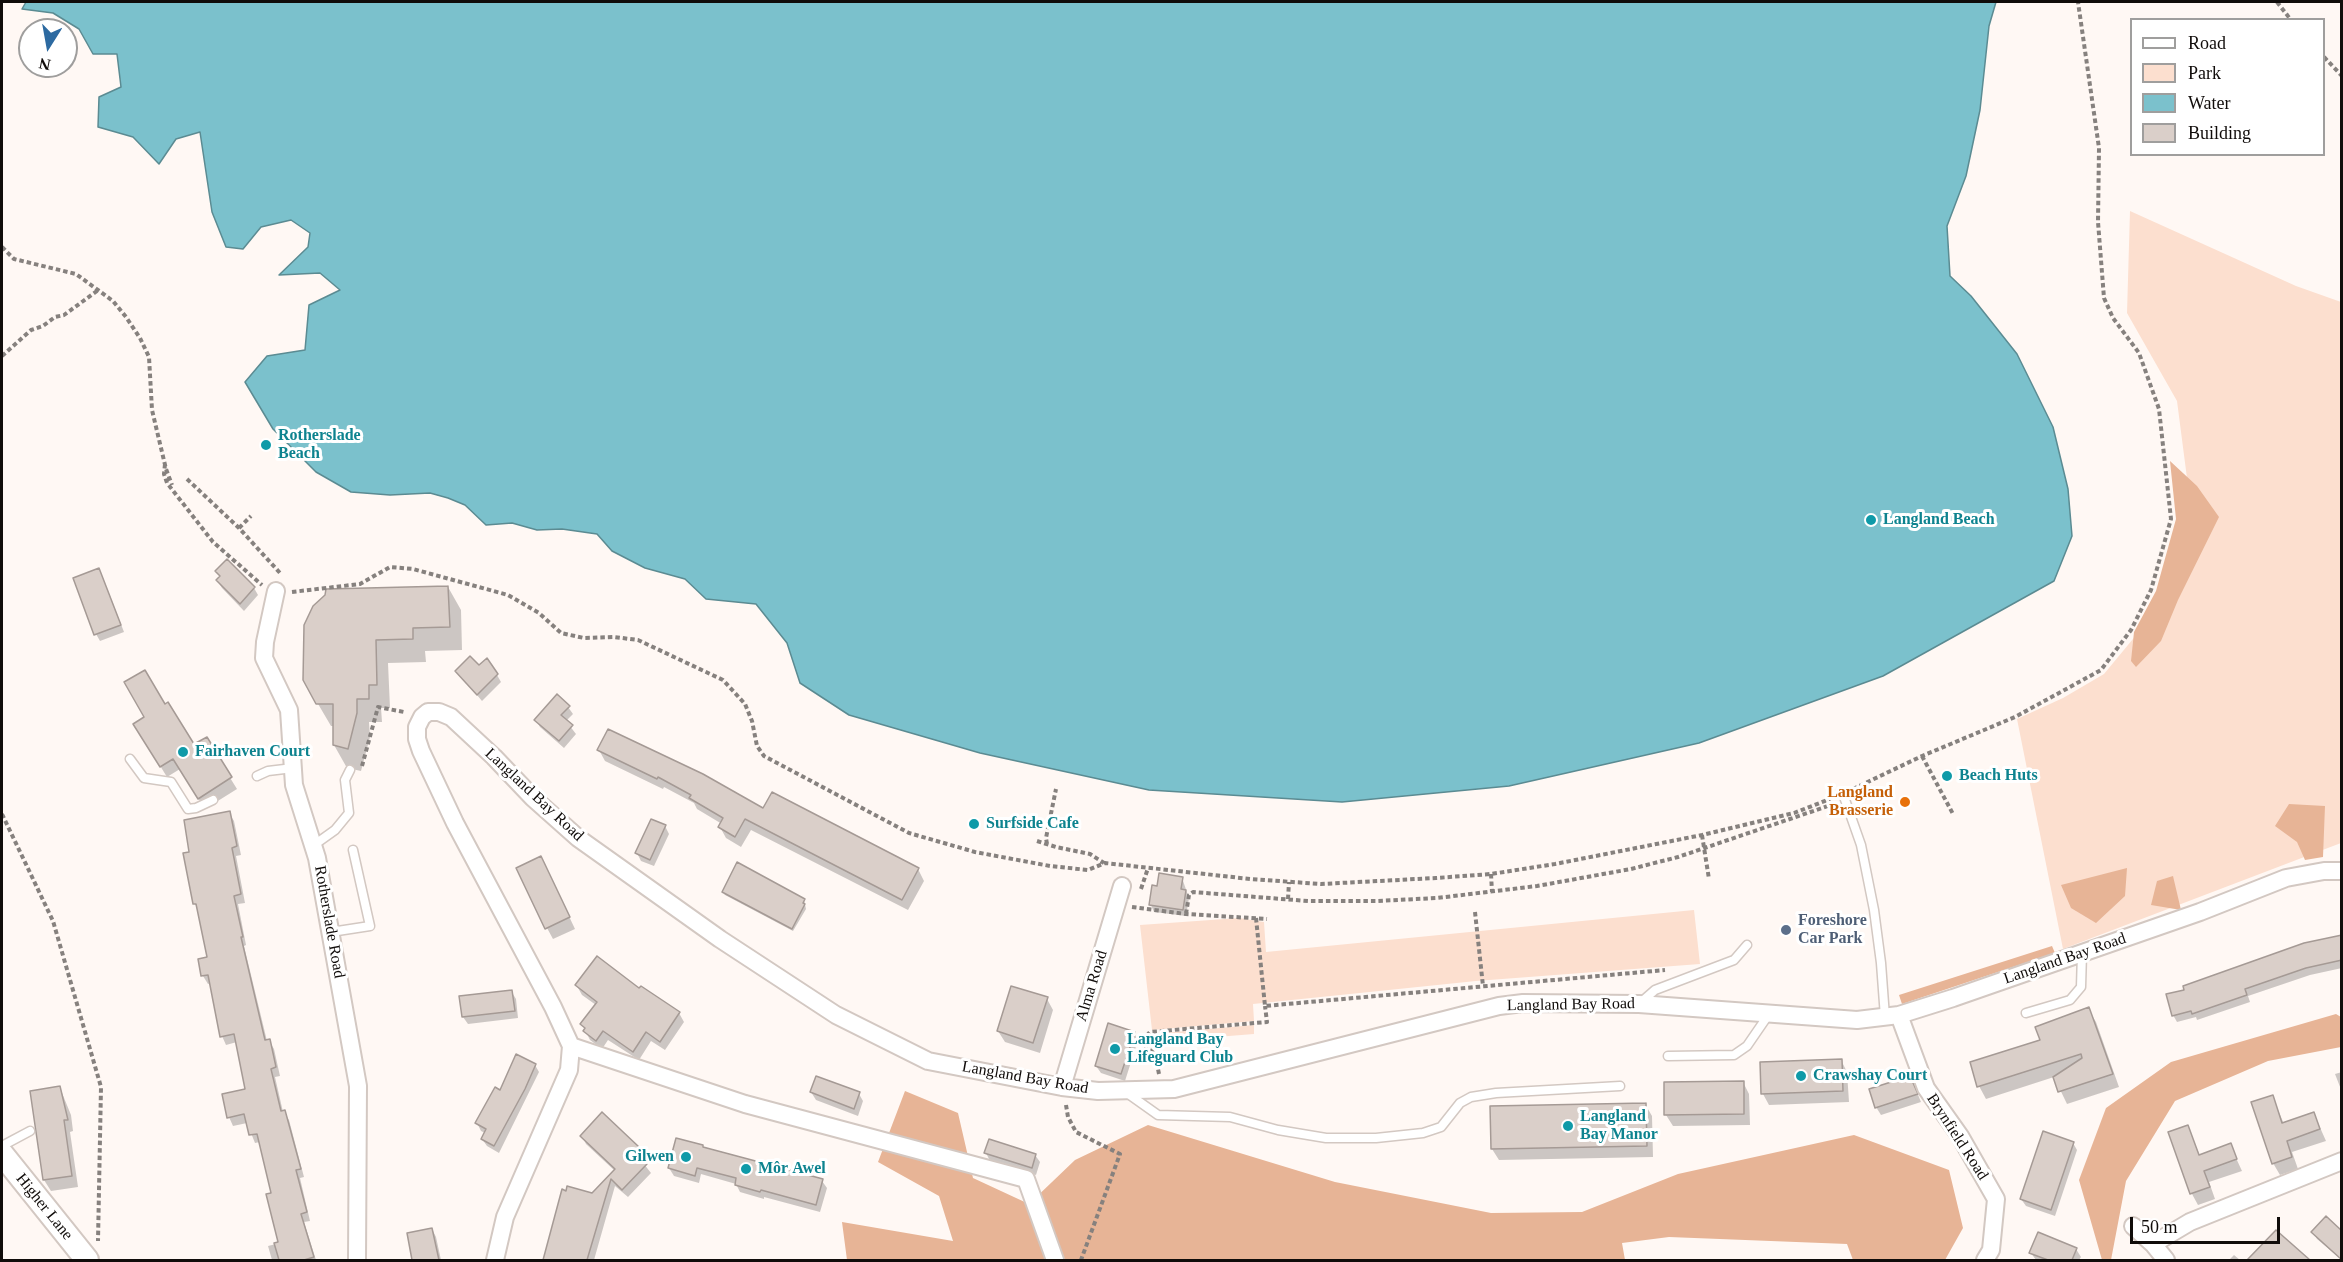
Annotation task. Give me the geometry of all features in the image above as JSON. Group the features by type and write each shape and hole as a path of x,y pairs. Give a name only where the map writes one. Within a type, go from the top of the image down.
{"street":[{"name":"Rotherslade Road","path":"276,591 265,642 264,658 288,710 294,785 314,845 358,1086 357,1260"},
{"name":"Langland Bay Road","path":"422,717 428,712 440,712 451,717 533,798 578,838 720,939 836,1016 928,1060 1062,1087 1098,1091 1174,1089 1499,1006 1523,1003 1639,1004 1857,1020 1892,1016 1953,998 2200,912 2286,878 2324,871 2342,871"},
{"path":"422,717 417,727 417,739 421,751 454,823 553,1007 571,1046 569,1070 505,1216 495,1260"},
{"name":"Alma Road","path":"1062,1087 1122,886"},
{"name":"Brynfield Road","path":"1892,1016 1926,1088 1960,1136 1996,1199 1991,1250 1985,1260"},
{"path":"571,1046 745,1104 1026,1179 1055,1260"},
{"name":"Higher Lane","path":"2,1154 87,1260"},
{"path":"2153,1244 2190,1222 2342,1161"},
{"path":"2133,1226 2153,1244 2166,1260"}],"lane":[{"path":"130,759 144,778 171,782 188,809 213,800"},
{"path":"256,776 268,771 293,768"},
{"path":"314,845 335,830 349,813 345,780 350,770"},
{"path":"1843,794 1861,845 1892,1016"},
{"path":"331,932 370,926 353,850"},
{"path":"1639,1004 1655,990 1734,960 1747,945"},
{"path":"2026,1013 2070,1000 2081,987 2082,953"},
{"path":"1668,1056 1734,1055 1747,1046 1769,1014"},
{"path":"1124,1091 1158,1115 1230,1117 1278,1130 1326,1138 1376,1138 1423,1133 1442,1127 1460,1103 1472,1097 1496,1093 1620,1086"},
{"path":"2,1146 30,1131"}],"path":[{"path":"1037,841 1090,854 1105,863 1321,884 1376,883 1491,874 1555,864 1702,835 1794,813 1843,794 1922,756 2015,717 2101,670 2131,630 2151,590 2171,519 2159,409 2139,353 2113,318 2104,298 2098,222 2099,148 2078,2"},
{"path":"2277,2 2289,18"},
{"path":"2325,58 2342,76"},
{"path":"2,247 14,259 76,274 113,301 126,317 149,357 152,410 173,489 213,542 266,588 291,592 360,584 390,567 413,569 508,594 539,613 561,633 584,638 614,637 638,640 723,680 745,704 752,721 757,746 764,756 909,833 975,852 1050,866 1088,870 1105,863"},
{"path":"2,356 31,330 43,326 55,316 64,315 97,291"},
{"path":"187,479 239,528 280,574"},
{"path":"239,528 250,516"},
{"path":"360,773 378,706 422,717"},
{"path":"1922,756 1953,814"},
{"path":"1047,845 1046,838 1056,789"},
{"path":"1186,914 1189,895 1193,892 1288,899 1377,901 1492,892 1631,869 1705,849 1831,805"},
{"path":"2,814 53,921 101,1087 98,1233"},
{"path":"1702,835 1709,879"},
{"path":"1491,874 1492,892"},
{"path":"1288,899 1289,882"},
{"path":"1116,905 1186,914 1267,918"},
{"path":"1475,912 1483,986"},
{"path":"1159,1070 1155,1054 1146,1047 1143,1040 1150,1032 1215,1029 1267,1022 1256,918"},
{"path":"1265,1006 1675,969"},
{"path":"1068,1118 1077,1132 1120,1154 1081,1260"}],"green space":[{"path":"2130,211 2296,286 2341,302 2341,843 2063,949 2017,719 2063,698 2104,674 2166,599 2191,509 2177,401 2127,313"},
{"path":"1694,910 1700,964 1476,981 1253,1004 1254,1021 1152,1030 1140,925 1239,918 1264,922 1266,952"},
{"path":"1254,1025 1254,1034 1153,1042 1152,1034"}],"shaded area":[{"path":"2170,461 2197,486 2219,517 2178,600 2161,641 2136,667 2131,661 2134,632 2156,591 2176,519"},
{"path":"2289,804 2325,806 2323,857 2305,860 2297,842 2275,826"},
{"path":"2127,868 2125,896 2096,923 2071,908 2061,885"},
{"path":"2173,876 2181,910 2151,905 2157,881"},
{"path":"2052,946 2055,953 1902,1004 1899,995"},
{"path":"2336,1014 2341,1017 2341,1047 2268,1061 2175,1101 2126,1181 2111,1260 2102,1260 2079,1180 2106,1108 2171,1062"},
{"path":"905,1091 958,1113 973,1178 1029,1204 1075,1160 1148,1125 1335,1182 1491,1213 1582,1212 1678,1174 1854,1135 1949,1170 1963,1228 1945,1260 1853,1260 1847,1244 1669,1237 1622,1243 1625,1260 847,1260 842,1222 953,1241 939,1196 878,1162"}],"water":[{"path":"26,2 1996,2 1989,26 1980,110 1966,176 1947,226 1950,276 1971,296 2017,354 2053,427 2068,489 2072,536 2054,581 1883,676 1699,743 1509,786 1342,802 1149,790 980,753 849,715 800,683 787,643 756,604 706,599 685,579 645,568 612,551 597,534 562,529 537,530 512,523 486,525 465,505 448,498 430,493 390,495 351,492 316,472 273,429 245,382 267,356 305,350 309,305 340,290 320,273 279,275 308,247 310,233 291,220 261,227 243,249 226,247 212,212 200,132 176,139 159,164 133,137 98,127 99,97 121,87 117,54 93,54 78,28 78,18 61,18 53,13 22,9"}],"building":[{"path":"227,559 255,587 240,604 216,580 220,576 215,571"},
{"path":"99,568 121,625 94,635 73,578"},
{"path":"448,586 450,627 413,628 413,639 376,640 377,685 369,685 369,699 357,699 357,713 348,749 333,745 333,704 316,704 303,680 304,625 313,606 325,595 326,589"},
{"path":"470,656 479,665 487,658 498,674 477,695 455,671"},
{"name":"Fairhaven Court","path":"145,670 165,704 168,702 194,744 207,737 232,777 198,799 173,759 160,767 133,724 144,717 124,682"},
{"path":"557,694 570,706 561,715 573,725 559,741 534,720"},
{"path":"608,729 703,774 763,808 772,792 919,868 902,900 745,819 735,837 718,827 723,818 689,798 691,795 658,777 657,779 597,750"},
{"path":"230,811 237,846 232,848 241,894 234,896 243,937 241,937 265,1040 270,1039 276,1067 271,1069 281,1111 285,1110 301,1169 296,1170 307,1212 301,1214 314,1257 304,1260 279,1260 274,1243 278,1242 266,1194 271,1193 257,1134 249,1135 244,1114 227,1118 222,1094 245,1089 234,1034 220,1037 208,975 201,976 198,959 207,957 183,853 189,852 184,820"},
{"path":"651,819 666,825 650,860 635,853"},
{"path":"541,856 570,917 545,929 516,868"},
{"path":"737,862 805,899 803,903 805,904 792,929 722,892"},
{"path":"1159,873 1183,877 1181,889 1186,890 1183,910 1149,905 1152,885 1157,886"},
{"path":"2342,935 2342,960 2306,968 2245,989 2247,995 2192,1014 2191,1011 2172,1016 2166,994 2184,990 2183,986 2304,943"},
{"path":"597,956 639,988 641,986 680,1012 660,1042 646,1032 633,1052 603,1031 596,1041 583,1031 585,1028 580,1024 597,1002 575,985"},
{"path":"1011,986 1048,997 1033,1043 997,1031"},
{"path":"512,990 515,1011 462,1017 459,996"},
{"path":"2089,1007 2113,1074 2058,1092 2053,1077 2082,1058 2081,1054 1977,1087 1970,1062 2040,1040 2035,1027"},
{"name":"Langland Bay Lifeguard Club","path":"1108,1023 1135,1032 1121,1074 1095,1066"},
{"path":"516,1054 536,1064 494,1146 481,1139 486,1129 475,1123 495,1087 500,1090"},
{"name":"Crawshay Court","path":"1842,1059 1843,1091 1761,1094 1760,1062"},
{"path":"816,1076 860,1092 854,1109 810,1092"},
{"path":"1910,1076 1918,1094 1875,1108 1869,1089"},
{"path":"1744,1081 1744,1114 1664,1115 1664,1082"},
{"path":"60,1086 68,1120 64,1120 72,1176 43,1180 30,1091"},
{"path":"2273,1095 2282,1123 2314,1112 2320,1129 2287,1141 2292,1157 2272,1164 2251,1102"},
{"name":"Langland Bay Manor","path":"1646,1103 1647,1146 1491,1149 1490,1106"},
{"path":"602,1112 639,1147 635,1152 647,1164 622,1190 611,1179 587,1260 543,1260 562,1189 566,1191 567,1186 592,1193 615,1169 580,1136"},
{"path":"2188,1125 2199,1155 2231,1143 2237,1159 2204,1171 2210,1187 2190,1194 2168,1132"},
{"path":"2043,1131 2074,1142 2051,1210 2020,1199"},
{"path":"676,1138 823,1179 816,1205 735,1185 736,1178 697,1168 695,1176 668,1168"},
{"path":"989,1139 1036,1154 1032,1168 984,1153"},
{"path":"2326,1216 2342,1231 2342,1260 2311,1232"},
{"path":"432,1228 439,1260 412,1260 407,1233"},
{"path":"2276,1230 2310,1260 2247,1260"},
{"path":"2038,1232 2077,1248 2072,1260 2048,1260 2029,1253"}],"place":[{"name":"Rotherslade Beach","path":"266,445"},
{"name":"Langland Beach","path":"1871,520"},
{"name":"Fairhaven Court","path":"183,752"},
{"name":"Beach Huts","path":"1947,776"},
{"name":"Langland Brasserie","path":"1905,802"},
{"name":"Surfside Cafe","path":"974,824"},
{"name":"Foreshore Car Park","path":"1786,930"},
{"name":"Langland Bay Lifeguard Club","path":"1115,1049"},
{"name":"Crawshay Court","path":"1801,1076"},
{"name":"Langland Bay Manor","path":"1568,1126"},
{"name":"Gilwen","path":"686,1157"},
{"name":"Môr Awel","path":"746,1169"}]}
